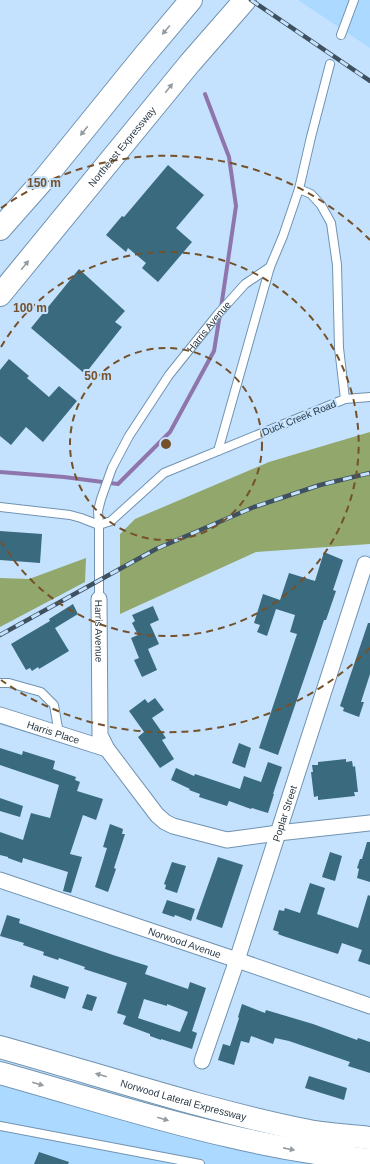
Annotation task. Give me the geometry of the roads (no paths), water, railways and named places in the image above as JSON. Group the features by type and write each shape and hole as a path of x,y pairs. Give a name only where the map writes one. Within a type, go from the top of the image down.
{"highway":[{"path":"0,229 46,178 143,56 191,0"},
{"name":"Northeast Expressway","path":"0,295 190,62 245,0"},
{"path":"0,1041 64,1064"},
{"name":"Norwood Lateral Expressway","path":"0,1047 64,1064 220,1111 305,1131 370,1138"},
{"path":"0,1074 174,1123 229,1136 291,1149 370,1160"}],"street":[{"name":"Poplar Street","path":"202,1062 237,960 365,564"},
{"name":"Harris Avenue","path":"100,598 100,736 107,750 157,815 165,822 173,826 226,840 370,823"},
{"name":"Harris Place","path":"0,716 107,750"},
{"name":"Norwood Avenue","path":"0,880 370,1006"}],"lane":[{"path":"341,35 354,0"},
{"path":"218,451 270,267 283,236 299,189 330,64"},
{"name":"Duck Creek Road","path":"99,525 111,521 164,473 345,399 339,348 336,266 331,223 321,205 311,194 299,189"},
{"name":"Harris Avenue","path":"100,598 98,511 112,468 129,436 169,375 218,314 246,284 270,267"},
{"path":"345,399 370,397"},
{"path":"0,507 70,515 99,525"},
{"path":"0,683 41,692 54,705 59,734"},
{"path":"0,1126 102,1145 186,1163 200,1164"}],"waterway":[{"path":"205,94 229,157 236,206 221,308"},
{"path":"0,472 64,477 118,484 170,432 214,351 220,314"}],"railway":[{"path":"251,0 370,81"},
{"path":"0,635 156,549 254,507 320,485 370,473"}]}
